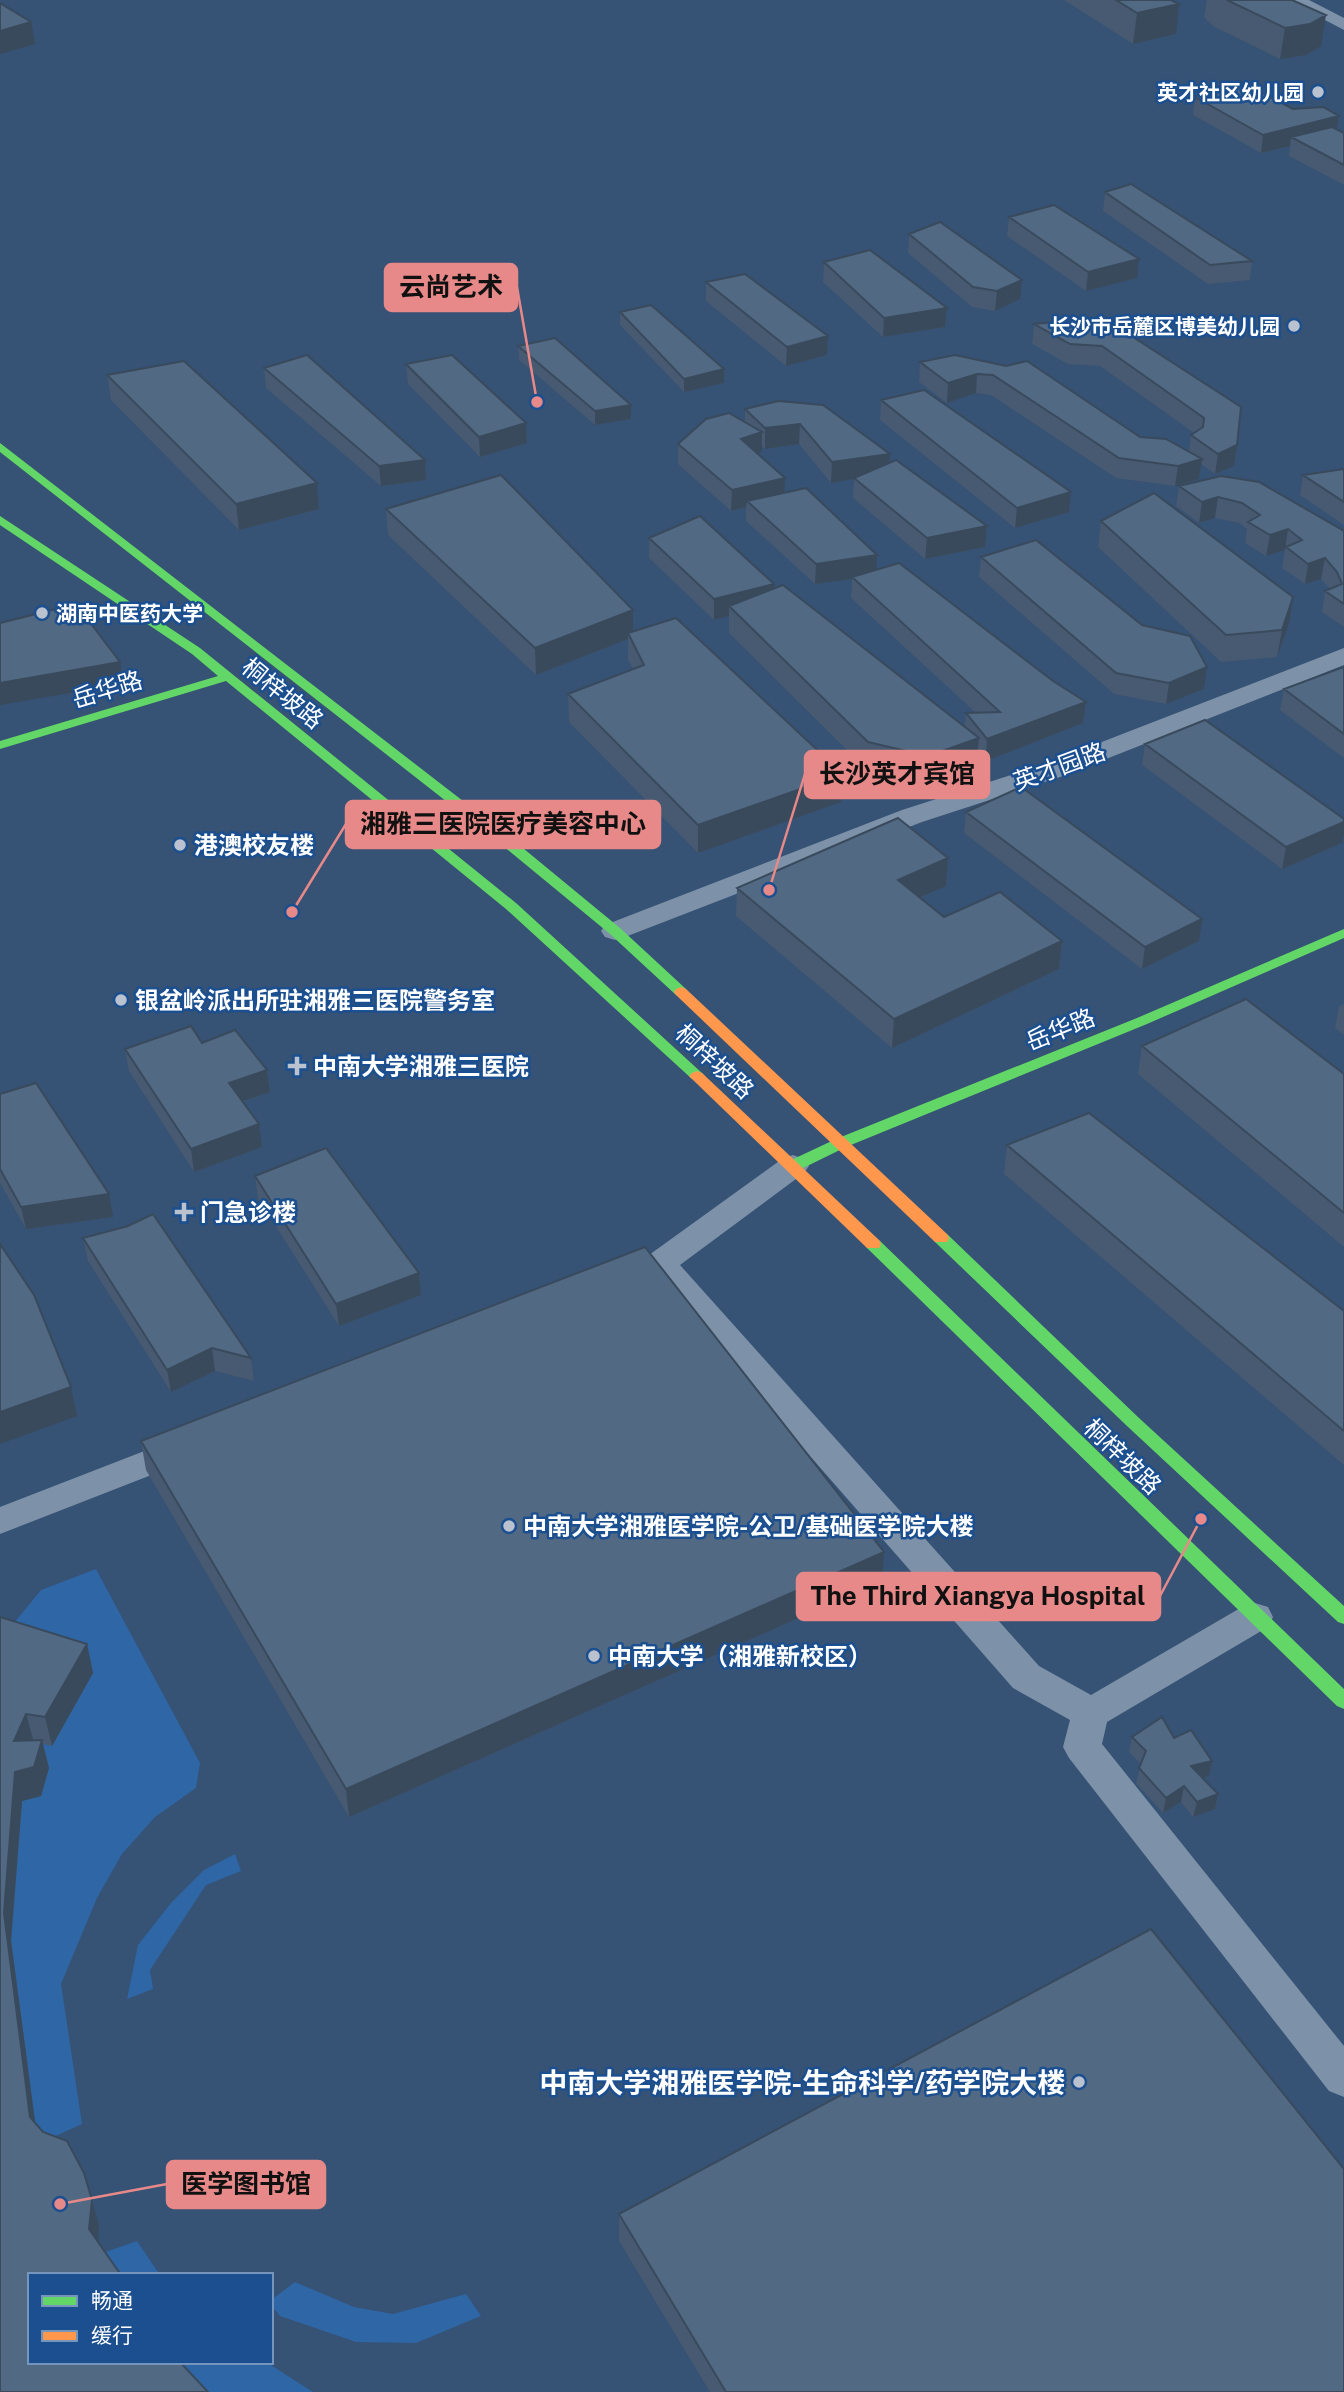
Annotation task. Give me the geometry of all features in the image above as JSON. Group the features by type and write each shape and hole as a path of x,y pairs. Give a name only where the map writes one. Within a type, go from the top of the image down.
{"main road":[{"name":"桐梓坡路","path":"0,446 502,838 615,931 1113,1403 1344,1617"},
{"name":"桐梓坡路","path":"0,520 196,651 511,906 600,985 793,1166 1344,1701"},
{"name":"岳华路","path":"0,745 227,677"},
{"name":"岳华路","path":"793,1166 841,1143 1142,1021 1344,933"}],"street":[{"path":"1296,0 1344,25"},
{"name":"英才园路","path":"615,931 912,816 1054,769 1344,656"},
{"path":"596,1288 660,1263 793,1166"},
{"path":"660,1263 1026,1677 1091,1713"},
{"path":"0,1521 212,1438"},
{"path":"1255,1617 1091,1713 1082,1747 1344,2078"}],"shaded area":[{"path":"96,1569 200,1763 196,1788 155,1817 122,1854 97,1898 61,1984 82,2124 38,2144 11,1941 0,1640 41,1590"},
{"path":"235,1854 241,1871 206,1885 150,1970 153,1989 127,1999 138,1945 171,1903 204,1870"},
{"path":"137,2241 159,2273 109,2273 97,2255"},
{"path":"295,2282 354,2307 393,2314 466,2294 481,2316 416,2343 356,2342 280,2316 273,2307 273,2298"},
{"path":"165,2364 269,2364 313,2392 188,2392"}],"building":[{"path":"1116,0 1171,0 1179,4 1137,13"},
{"path":"1227,0 1292,0 1326,15 1310,24 1285,28"},
{"path":"0,3 31,22 0,31"},
{"path":"1240,81 1293,109 1323,107 1339,116 1263,135 1195,97 1209,89"},
{"path":"1332,127 1344,133 1344,165 1291,137"},
{"path":"1131,184 1252,261 1210,265 1105,192"},
{"path":"1054,205 1139,259 1088,272 1009,217"},
{"path":"940,222 1022,280 997,291 973,287 909,234"},
{"path":"870,250 947,308 884,318 824,262"},
{"path":"745,274 828,336 787,347 706,282"},
{"path":"651,305 724,369 684,379 620,312"},
{"path":"1055,322 1119,328 1241,407 1237,445 1218,454 1191,435 1203,427 1204,418 1102,346 1070,344 1034,324"},
{"path":"555,338 631,405 595,411 518,346"},
{"path":"307,355 425,460 379,466 264,368"},
{"path":"452,355 526,423 479,437 406,364"},
{"path":"955,355 1006,366 1027,361 1140,437 1166,439 1202,459 1178,466 1119,458 993,375 977,374 948,383 920,362"},
{"path":"184,361 317,483 236,504 107,375"},
{"path":"924,390 1071,492 1017,508 881,400"},
{"path":"778,401 823,405 890,454 832,462 800,424 765,428 745,409"},
{"path":"729,413 762,432 741,439 785,478 732,490 678,444 706,419"},
{"path":"896,460 987,526 927,538 854,478"},
{"path":"1344,469 1344,502 1303,475"},
{"path":"501,475 633,610 535,648 386,509"},
{"path":"1221,476 1259,482 1344,531 1344,604 1325,591 1342,584 1337,572 1325,558 1308,564 1286,547 1302,540 1288,529 1270,535 1248,522 1260,515 1242,503 1218,497 1202,502 1179,486"},
{"path":"806,488 877,555 816,564 747,501"},
{"path":"1154,493 1293,597 1282,630 1226,635 1101,521"},
{"path":"700,516 774,584 714,599 649,538"},
{"path":"1036,540 1142,625 1190,636 1207,667 1169,683 1116,673 981,557"},
{"path":"899,563 1053,681 1086,702 987,739 966,713 1000,712 852,577"},
{"path":"783,585 979,738 928,756 868,742 729,606"},
{"path":"76,604 120,662 0,683 0,623"},
{"path":"676,618 843,774 698,825 568,694 644,665 628,633"},
{"path":"1344,667 1344,734 1284,689"},
{"path":"1205,720 1344,819 1344,822 1286,847 1145,744"},
{"path":"1021,787 1202,919 1145,947 966,812"},
{"path":"898,818 948,858 898,880 944,917 1000,892 1062,941 894,1019 737,888"},
{"path":"1246,999 1344,1074 1344,1213 1142,1046"},
{"path":"191,1026 202,1043 235,1030 267,1070 229,1083 259,1124 191,1149 125,1049"},
{"path":"36,1083 109,1194 21,1207 0,1169 0,1094"},
{"path":"1089,1113 1344,1311 1344,1431 1007,1145"},
{"path":"326,1148 419,1273 336,1304 255,1176"},
{"path":"153,1214 251,1358 212,1348 167,1370 83,1238 128,1226"},
{"path":"0,1244 34,1295 71,1387 0,1412"},
{"name":"中南大学湘雅医学院-公卫/基础医学院大楼","path":"645,1247 884,1552 346,1789 141,1441"},
{"path":"0,1617 87,1644 45,1717 26,1714 14,1741 42,1740 34,1767 15,1772 4,1913 30,2117 43,2132 67,2141 84,2173 92,2200 89,2229 120,2273 28,2273 28,2364 182,2364 208,2392 0,2392"},
{"path":"1162,1717 1174,1738 1191,1730 1212,1761 1191,1766 1218,1794 1197,1802 1184,1786 1166,1798 1139,1768 1146,1751 1132,1737"},
{"name":"中南大学湘雅医学院-生命科学/药学院大楼","path":"1151,1929 1344,2169 1344,2392 726,2392 619,2214"}],"traffic: fast":[{"path":"0,446 502,838 615,931 681,992"},
{"path":"0,520 196,651 511,906 697,1076"},
{"path":"0,745 227,677"},
{"path":"793,1166 841,1143 1142,1021 1344,933"},
{"path":"941,1238 1133,1422 1344,1617"},
{"path":"873,1244 1344,1701"}],"traffic: slow":[{"path":"681,992 941,1238"},
{"path":"697,1076 873,1244"}],"place":[{"name":"英才社区幼儿园","path":"1318,92"},
{"name":"长沙市岳麓区博美幼儿园","path":"1294,326"},
{"name":"云尚艺术","path":"537,402"},
{"name":"湖南中医药大学","path":"42,613"},
{"name":"港澳校友楼","path":"180,845"},
{"name":"长沙英才宾馆","path":"769,890"},
{"name":"湘雅三医院医疗美容中心","path":"292,912"},
{"name":"银盆岭派出所驻湘雅三医院警务室","path":"121,1000"},
{"name":"中南大学湘雅三医院","path":"297,1066"},
{"name":"门急诊楼","path":"184,1212"},
{"name":"The Third Xiangya Hospital","path":"1201,1519"},
{"name":"中南大学湘雅医学院-公卫/基础医学院大楼","path":"509,1526"},
{"name":"中南大学（湘雅新校区）","path":"594,1656"},
{"name":"中南大学湘雅医学院-生命科学/药学院大楼","path":"1079,2082"},
{"name":"医学图书馆","path":"60,2204"}]}
